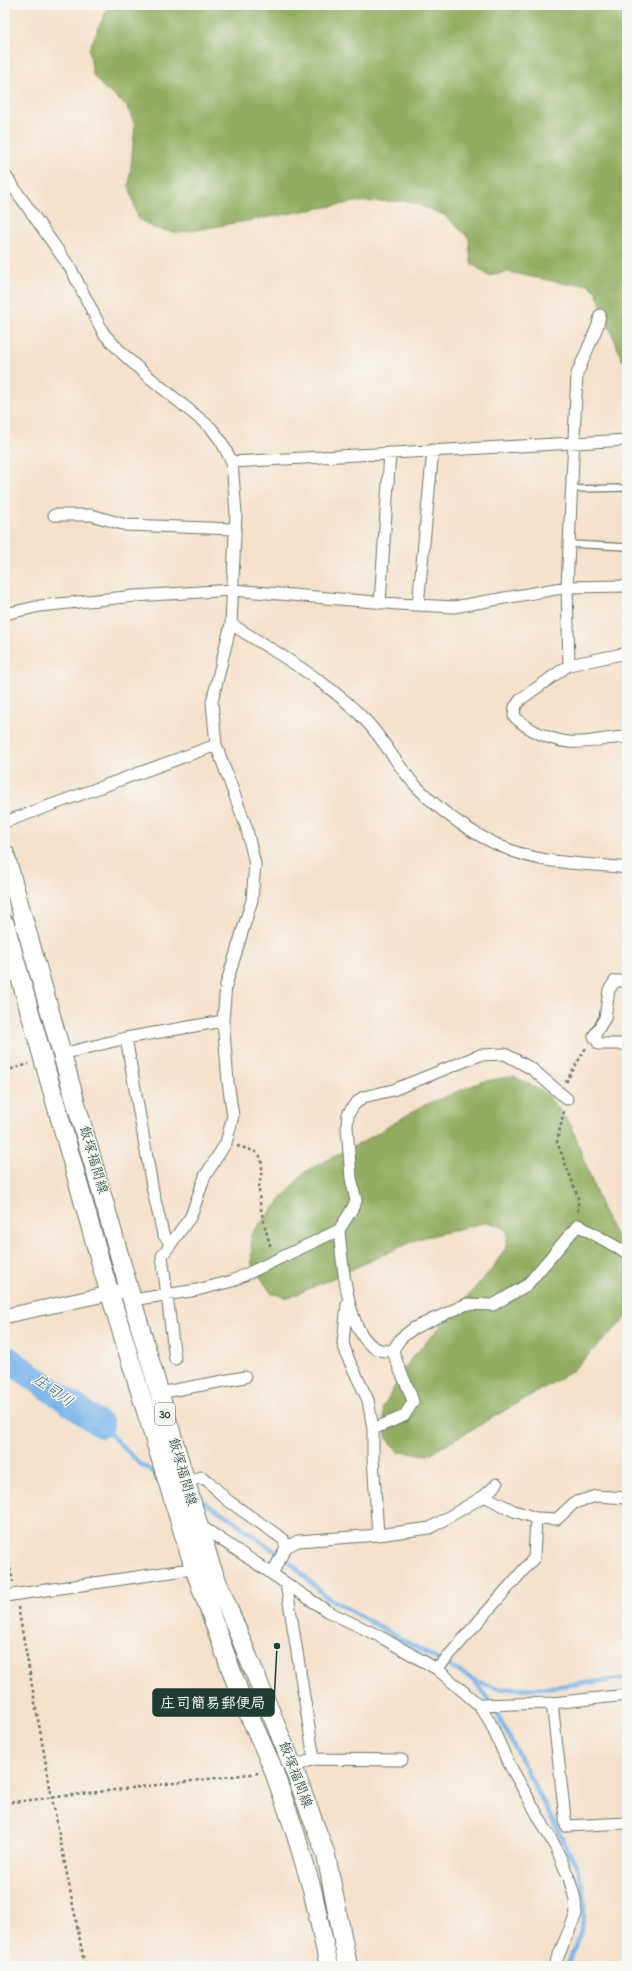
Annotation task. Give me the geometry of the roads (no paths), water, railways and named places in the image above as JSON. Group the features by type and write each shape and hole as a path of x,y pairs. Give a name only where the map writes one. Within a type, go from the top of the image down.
{"main road":[{"name":"飯塚福間線","path":"5,854 159,1393 198,1523 202,1567 293,1767 326,1855 348,1966"},
{"name":"飯塚福間線","path":"5,924 42,1060 110,1294 202,1567 241,1697 274,1772 300,1846 329,1966"}],"street":[{"path":"5,175 71,269 104,334 122,354 211,428 221,441 232,462 236,513 231,624 212,702 216,745 246,826 255,864 252,900 226,985 223,1021 228,1082 233,1116 226,1143 205,1176 191,1216 162,1256 175,1359"},
{"path":"569,665 567,587 577,374 598,325 600,315"},
{"path":"232,462 627,440"},
{"path":"418,605 433,450"},
{"path":"380,603 390,453"},
{"path":"54,515 91,515 126,525 235,528"},
{"path":"5,614 40,606 111,598 233,590 380,603 454,607 567,587 627,586"},
{"path":"231,624 304,670 344,700 368,724 390,750 415,786 447,814 477,833 507,849 544,860 627,868"},
{"path":"627,653 569,665 521,699 515,707 514,716 521,724 543,734 569,742 627,737"},
{"path":"5,822 216,745"},
{"path":"627,981 615,981 609,990 605,1018 594,1036 599,1044 627,1044"},
{"path":"62,1054 126,1038 223,1021"},
{"path":"126,1038 153,1191 163,1234 171,1244"},
{"path":"5,1316 110,1294 166,1295 197,1290 232,1281 338,1230 351,1211 356,1200 351,1178 347,1127 348,1114 354,1105 363,1097 393,1090 480,1055 505,1054 532,1069 563,1096"},
{"path":"338,1230 348,1299 354,1318 366,1342 375,1349 385,1352 393,1350 401,1338 414,1328 467,1304 493,1305 527,1285 578,1225 627,1253"},
{"path":"348,1299 343,1343 348,1358 368,1400 373,1429 373,1458 378,1535"},
{"path":"373,1429 404,1416 413,1402 410,1388 396,1365 393,1350"},
{"path":"159,1393 245,1377"},
{"path":"186,1484 201,1477 208,1481 226,1500 283,1539 286,1547"},
{"path":"272,1574 286,1547 298,1541 378,1535 430,1528 484,1496 498,1484"},
{"path":"484,1496 514,1511 536,1518 557,1519 574,1503 596,1496 626,1495"},
{"path":"437,1669 534,1558 536,1518"},
{"path":"198,1523 327,1611 380,1636 437,1669 480,1705 489,1720 507,1760 556,1848 569,1878 575,1899 576,1914 554,1966"},
{"path":"10,1596 202,1567"},
{"path":"286,1584 314,1759"},
{"path":"480,1705 552,1703 627,1694"},
{"path":"552,1703 566,1826 627,1823"},
{"path":"293,1767 314,1759 402,1760"}],"lane":[{"path":"572,489 627,488"},
{"path":"569,544 627,547"}],"waterway":[{"name":"庄司川","path":"5,1357 101,1425"},
{"path":"101,1425 140,1464 160,1476"},
{"path":"197,1498 227,1516 292,1564 325,1596 474,1680 499,1689 543,1688 627,1678"},
{"path":"474,1680 493,1706 577,1867 582,1886 584,1912 577,1943 567,1966"}],"place":[{"name":"庄司簡易郵便局","path":"277,1646"}]}
